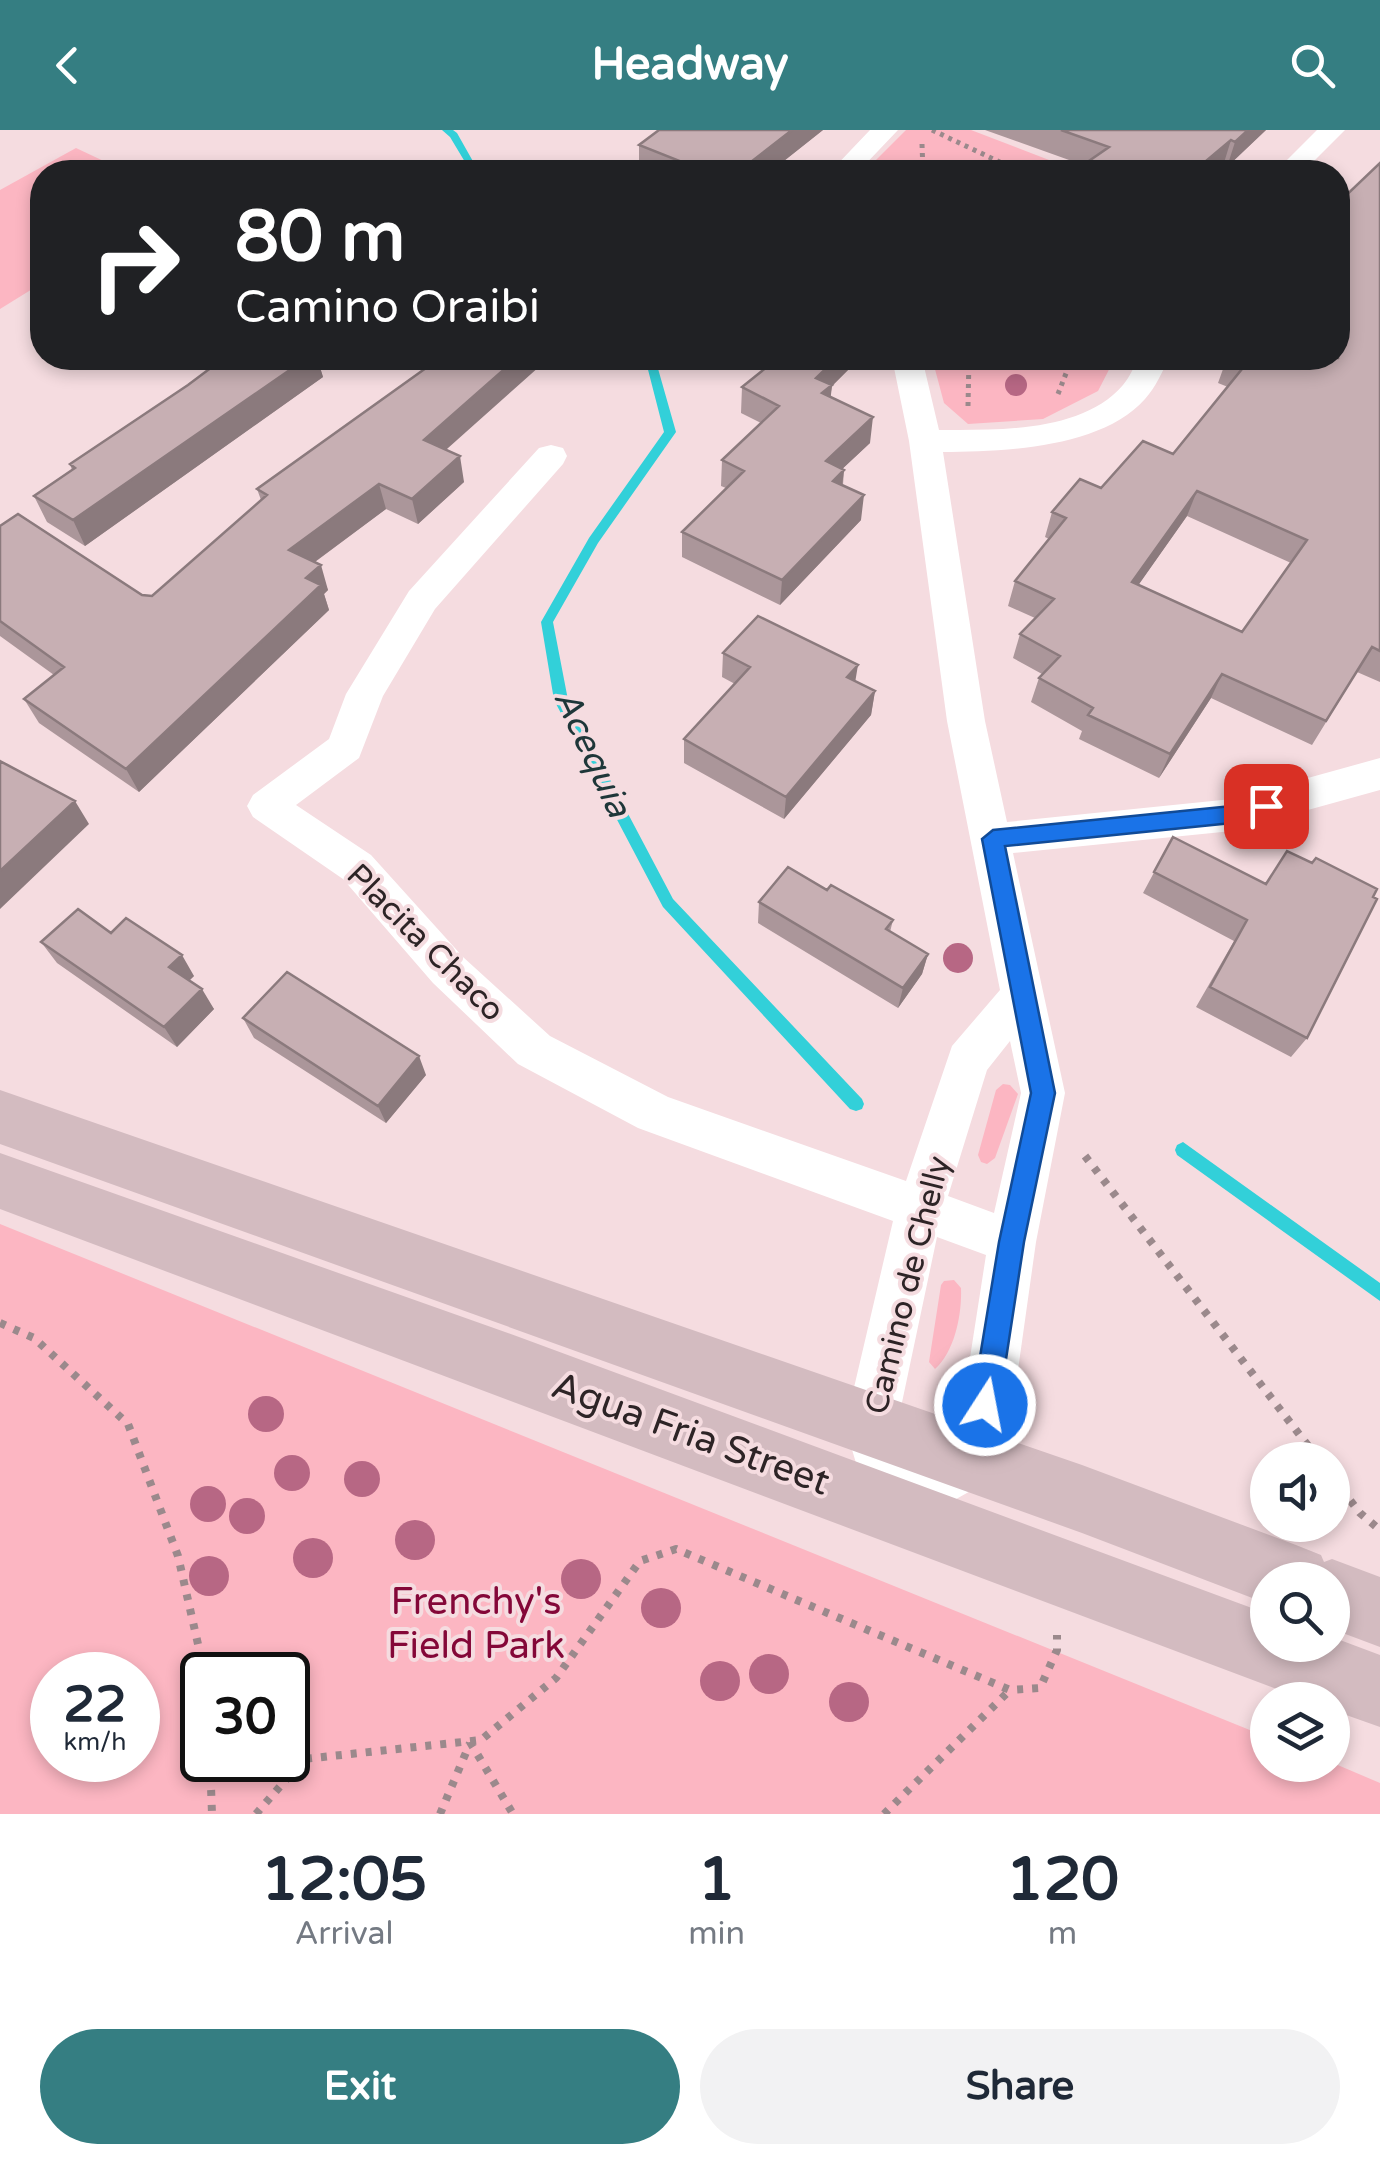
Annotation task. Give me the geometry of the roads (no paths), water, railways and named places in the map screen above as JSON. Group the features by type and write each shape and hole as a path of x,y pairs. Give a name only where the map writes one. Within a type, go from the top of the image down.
{"street":[{"path":"855,160 885,130"},
{"path":"1301,160 1332,130"},
{"path":"894,1508 972,1462 992,1377 1012,1242 1043,1093 966,721 925,441 910,370"},
{"path":"925,441 1010,439 1081,427 1132,395 1147,370"},
{"name":"Placita Chaco","path":"550,456 422,600 364,694 345,748 267,806 357,867 448,970 534,1050 654,1113 1012,1242"},
{"path":"993,839 1232,815 1368,780 1380,772"},
{"name":"Camino de Chelly","path":"894,1508 871,1426 888,1337 920,1209 968,1060 1021,997"},
{"name":"Agua Fria Street","path":"0,1117 1250,1563"},
{"name":"Agua Fria Street","path":"0,1181 894,1508 1068,1578 1380,1691"},
{"path":"1350,1601 1380,1612"}],"waterway":[{"name":"Acequia","path":"447,130 468,160"},
{"name":"Acequia","path":"653,370 670,432 593,541 547,622 561,700 668,903 856,1104"},
{"path":"1183,1150 1380,1293"}],"park label":[{"name":"Frenchy's Field Park","path":"476,1623"}]}
